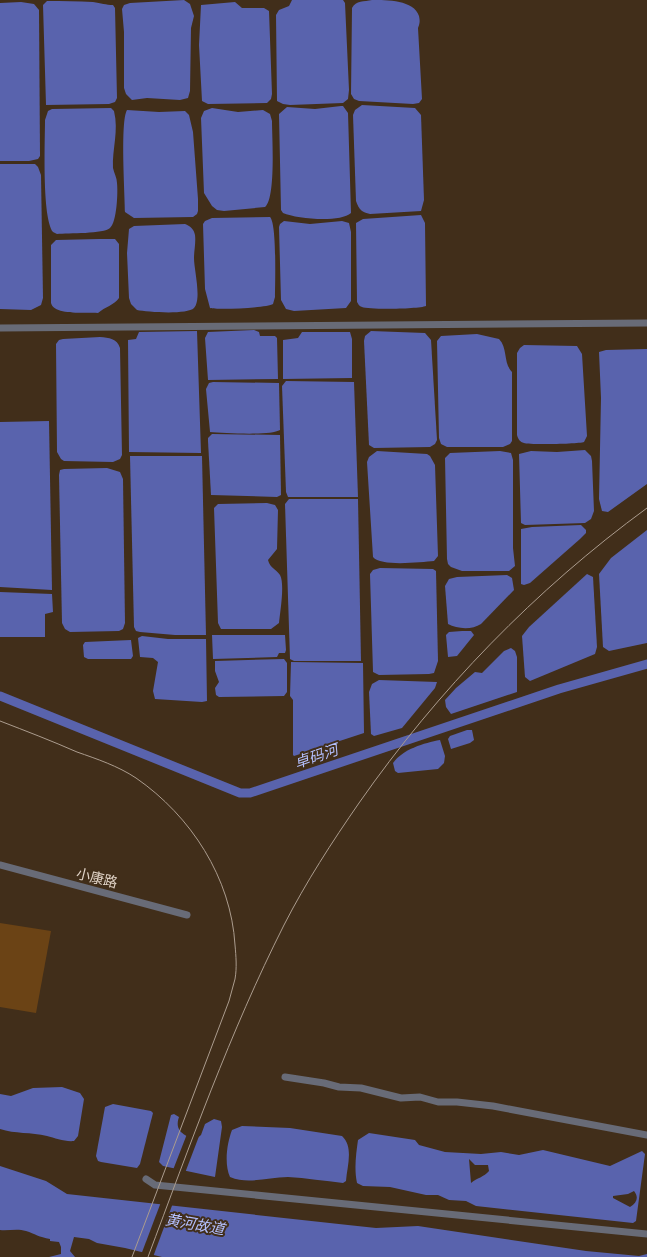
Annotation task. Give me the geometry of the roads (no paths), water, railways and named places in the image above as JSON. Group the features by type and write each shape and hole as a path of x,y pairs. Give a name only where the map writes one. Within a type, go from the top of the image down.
{"street":[{"path":"0,328 647,323"},
{"name":"小康路","path":"0,865 187,915"},
{"path":"285,1077 339,1087 361,1088 401,1098 420,1097 438,1102 493,1106 647,1135"},
{"path":"146,1179 154,1186 647,1234"}],"water":[{"path":"184,0 190,4 194,16 191,28 190,91 188,98 180,100 147,98 132,100 126,94 124,88 122,9 124,5"},
{"path":"292,0 343,0 345,3 349,90 348,99 343,103 290,105 277,101 276,15 279,10 289,6"},
{"path":"372,0 406,4 412,7 419,16 422,99 419,103 359,101 354,99 351,94 352,8 358,2"},
{"path":"47,1 93,2 113,5 115,8 117,98 115,102 109,104 46,105 43,5"},
{"path":"21,2 34,4 39,10 40,156 38,159 29,161 0,161 0,3"},
{"path":"235,2 242,8 264,8 269,11 272,94 271,99 267,103 208,104 202,101 199,45 201,5"},
{"path":"362,105 415,108 421,115 424,200 421,211 370,214 358,207 356,201 353,115 355,110"},
{"path":"343,106 348,113 351,213 338,218 318,219 283,213 281,210 279,114 287,107 315,109"},
{"path":"111,108 114,111 115,118 116,133 113,168 117,179 116,207 112,225 110,228 101,231 57,234 53,232 49,224 47,211 45,120 48,111 52,109"},
{"path":"212,108 238,112 263,110 270,114 273,153 272,180 271,192 265,207 217,210 212,206 204,193 201,118 204,111"},
{"path":"127,110 185,111 189,115 193,132 198,199 198,211 193,217 134,218 125,212 123,143"},
{"path":"0,164 35,164 41,175 43,298 41,305 31,310 0,309"},
{"path":"421,215 425,223 426,306 383,309 360,306 357,302 356,223 363,219"},
{"path":"270,217 274,230 275,254 275,297 273,304 262,307 210,308 205,289 203,224 212,218"},
{"path":"284,221 310,224 342,221 349,223 351,232 351,301 346,308 294,311 286,309 281,300 279,227"},
{"path":"185,224 192,228 195,235 194,258 198,291 194,308 184,312 137,310 131,304 129,298 127,253 129,229 134,226"},
{"path":"115,239 119,244 119,298 98,313 64,312 53,307 51,303 51,245 56,240"},
{"path":"254,330 259,332 260,336 275,336 277,338 278,379 208,380 205,338 208,332"},
{"path":"197,331 201,453 129,452 128,340 136,339 139,332"},
{"path":"371,331 425,333 431,340 437,440 430,447 374,448 369,445 364,341 365,336"},
{"path":"302,332 350,332 352,339 352,378 283,379 283,340 298,338"},
{"path":"477,334 499,339 504,347 507,364 512,372 512,441 503,447 447,447 441,444 439,438 437,341 441,336"},
{"path":"100,337 115,340 120,348 122,455 120,459 113,462 64,461 57,452 56,344 59,340 63,339"},
{"path":"524,345 577,346 582,354 587,436 584,442 534,444 521,442 519,439 517,435 517,353"},
{"path":"647,349 647,484 608,512 602,511 599,499 601,398 599,352 606,350"},
{"path":"286,381 354,382 358,497 288,497 286,492 282,386"},
{"path":"209,383 279,383 280,430 257,434 210,432 206,389"},
{"path":"49,421 52,590 0,587 0,422"},
{"path":"212,434 280,435 281,495 277,497 211,495 208,438"},
{"path":"585,450 591,456 592,461 594,511 591,519 585,523 525,525 521,523 519,454 531,451"},
{"path":"377,451 427,454 435,465 438,556 434,561 392,563 377,560 373,557 367,462 369,457"},
{"path":"500,451 511,453 513,460 513,548 515,566 509,571 462,571 451,567 447,559 445,458 450,453"},
{"path":"130,456 202,456 206,635 140,632 136,631 134,627"},
{"path":"107,468 120,472 123,479 125,623 123,629 119,631 70,632 65,629 62,623 60,470"},
{"path":"289,499 358,499 361,661 294,661 290,659 285,504"},
{"path":"267,503 275,505 278,510 277,549 268,560 281,579 282,591 279,623 271,629 221,629 218,623 214,508 218,504"},
{"path":"581,525 586,530 586,533 580,539 530,583 521,584 521,529"},
{"path":"647,530 647,643 609,651 603,647 599,574 611,558"},
{"path":"380,568 433,569 436,571 438,661 434,673 379,675 373,672 370,574 373,570"},
{"path":"587,574 593,577 597,647 595,654 530,681 525,677 522,636 529,627"},
{"path":"507,575 512,578 514,590 481,624 465,628 448,624 445,586 449,579"},
{"path":"0,592 52,594 53,612 45,614 45,637 0,637"},
{"path":"471,631 474,635 457,656 448,657 446,635 449,632"},
{"path":"212,635 285,635 286,650 285,653 279,653 277,657 213,659"},
{"path":"142,636 168,639 206,639 207,701 155,699 153,691 158,662 153,658 140,657 138,638"},
{"path":"131,640 133,656 131,659 88,659 84,657 83,645 85,642"},
{"path":"511,648 515,651 517,657 517,692 451,714 446,707 445,700 475,672 482,673 504,651"},
{"path":"284,659 287,663 287,692 284,696 219,697 216,695 215,688 219,682 215,671 215,661"},
{"path":"291,662 363,663 364,733 294,756 293,700 290,696"},
{"path":"379,680 437,682 435,688 402,728 374,736 371,734 369,692 372,684"},
{"path":"472,730 474,740 451,749 448,739 450,736"},
{"path":"440,740 445,756 444,763 438,769 398,773 395,771 393,763 402,754 421,745"},
{"path":"62,1087 80,1093 84,1099 78,1136 74,1141 0,1129 0,1094 11,1096 33,1088"},
{"path":"113,1104 151,1111 153,1113 140,1164 137,1168 101,1162 98,1161 96,1156 105,1107"},
{"path":"174,1114 179,1117 178,1126 181,1132 195,1140 201,1135 205,1124 214,1119 221,1121 222,1127 215,1177 163,1166 159,1162 171,1115"},
{"path":"242,1126 290,1128 342,1136 346,1141 349,1151 346,1181 343,1183 288,1177 244,1180 230,1177 227,1160 229,1141 232,1130"},
{"path":"369,1133 415,1140 419,1145 445,1152 481,1154 501,1152 519,1155 543,1150 610,1166 642,1151 645,1154 636,1221 633,1223 476,1206 466,1201 449,1200 438,1195 426,1195 390,1187 363,1186 357,1183 356,1178 358,1140","holes":["469,1159 475,1165 488,1165 489,1171 471,1183","634,1191 636,1200 630,1207 613,1198 613,1196 628,1194"]},
{"name":"黄河故道","path":"0,1166 46,1181 67,1194 376,1228 418,1226 586,1251 639,1256 647,1254 647,1257 162,1257 74,1237 70,1251 75,1257 49,1257 61,1254 59,1242 50,1241 50,1239 23,1230 0,1230"}],"waterway":[{"name":"卓码河","path":"0,696 240,793 250,793 559,689 647,664"}],"railway":[{"path":"148,1257 195,1131 264,965 292,909 339,832 389,761 455,682 491,644 566,573 647,508"},
{"path":"0,721 115,766 136,778 156,793 174,811 205,851 226,896 232,920 236,966 235,979 229,1001 132,1257"}]}
